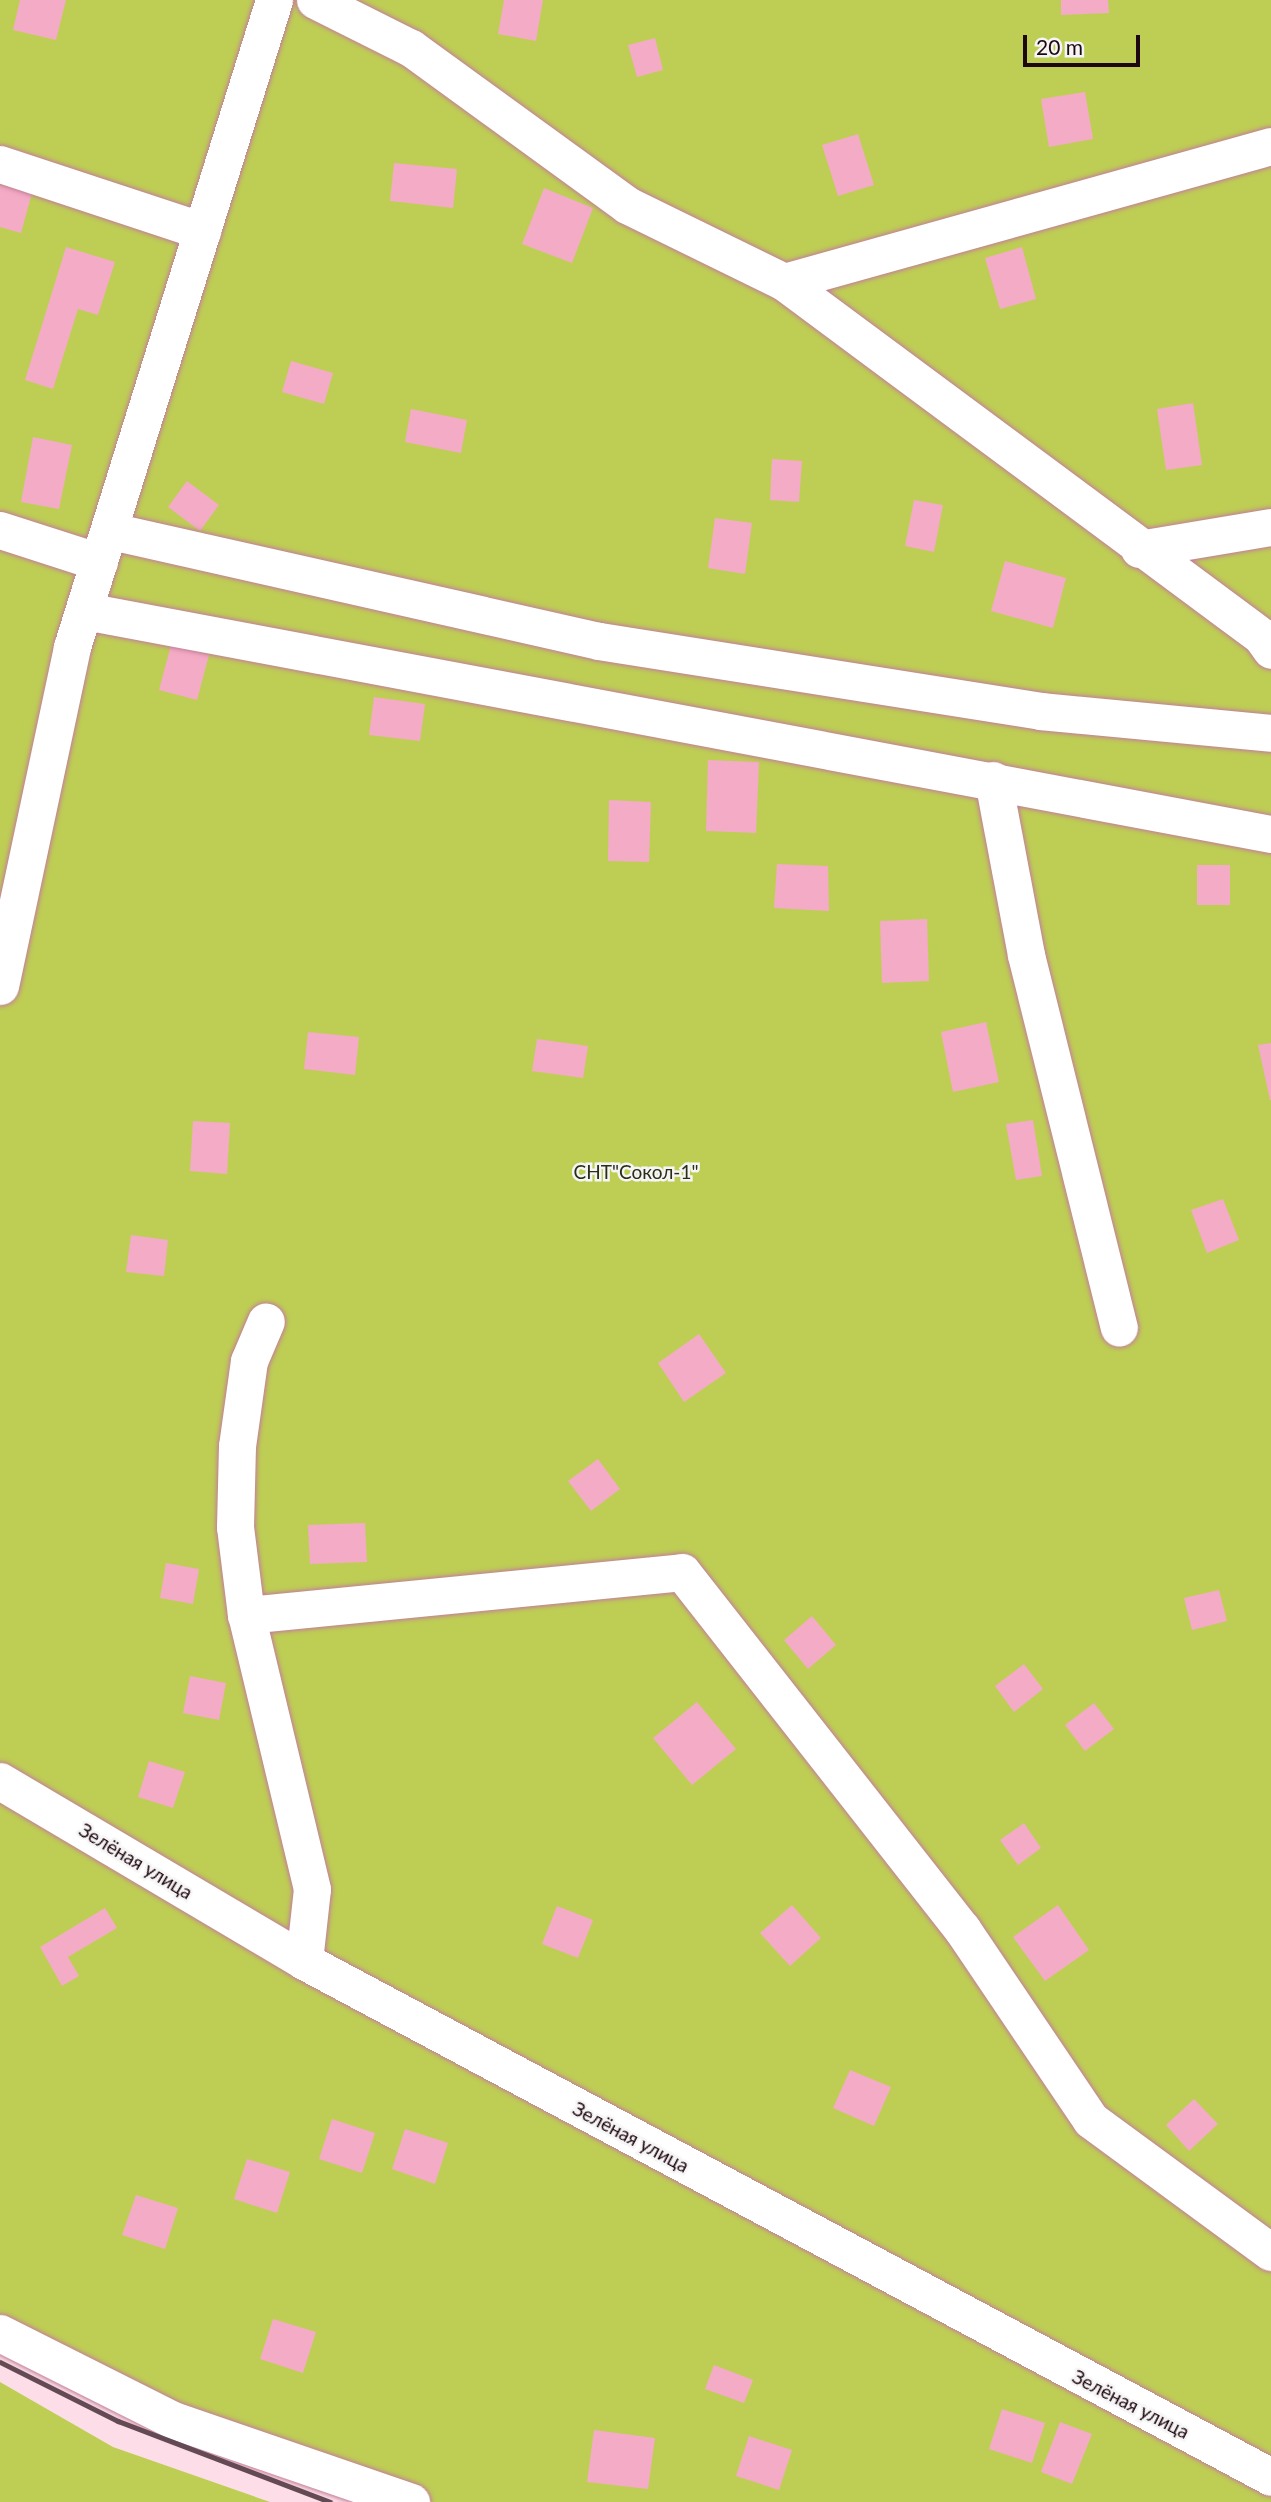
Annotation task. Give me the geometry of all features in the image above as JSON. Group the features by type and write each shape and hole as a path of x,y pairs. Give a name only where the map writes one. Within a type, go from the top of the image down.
{"street":[{"path":"0,986 47,741 274,0"},
{"path":"315,0 411,48 627,205 784,282 1271,650"},
{"path":"784,282 1271,146"},
{"path":"0,164 202,231"},
{"path":"1139,549 1271,527"},
{"path":"0,530 105,547 599,641 1040,711 1271,733"},
{"path":"85,611 1271,834"},
{"path":"993,780 1026,955 1119,1328"},
{"path":"266,1321 249,1361 237,1446 235,1527 246,1615 312,1889 304,1961"},
{"path":"246,1615 682,1573 962,1929 1091,2119 1271,2252"},
{"name":"Зелёная улица","path":"0,1781 304,1961 1271,2477"},
{"path":"0,2333 173,2420 411,2502"}],"green space":[{"name":"СНТ\"Сокол-1\"","path":"0,0 1271,0 1271,2502 376,2502 0,2343"},
{"path":"0,2382 113,2447 270,2502 0,2502"}],"building":[{"path":"20,0 66,0 56,40 13,30"},
{"path":"504,0 543,0 536,41 498,34"},
{"path":"1061,0 1108,0 1109,13 1061,15"},
{"path":"655,38 663,70 637,77 628,45"},
{"path":"1085,92 1093,139 1049,147 1041,99"},
{"path":"858,134 874,185 838,196 822,145"},
{"path":"394,163 457,169 453,208 390,201"},
{"path":"0,185 32,193 21,233 0,227"},
{"path":"544,188 593,208 572,263 522,244"},
{"path":"66,247 115,262 98,315 78,309 53,389 25,380"},
{"path":"1022,247 1036,299 1000,309 985,258"},
{"path":"291,361 333,373 324,404 282,392"},
{"path":"1193,403 1202,465 1166,470 1157,409"},
{"path":"411,409 467,420 461,453 405,442"},
{"path":"33,437 72,445 59,509 21,502"},
{"path":"772,459 802,461 799,502 770,500"},
{"path":"187,481 219,505 200,531 168,507"},
{"path":"914,500 943,505 934,552 905,546"},
{"path":"715,518 752,523 745,574 708,568"},
{"path":"1005,561 1066,578 1053,628 991,611"},
{"path":"171,645 209,655 197,700 159,690"},
{"path":"374,697 425,704 420,741 369,735"},
{"path":"708,760 759,762 756,833 706,831"},
{"path":"609,800 651,802 649,862 608,861"},
{"path":"777,864 828,866 829,911 774,908"},
{"path":"1197,865 1230,865 1230,905 1197,905"},
{"path":"927,919 929,981 882,983 880,921"},
{"path":"986,1022 999,1082 953,1092 941,1032"},
{"path":"308,1032 359,1037 355,1075 304,1069"},
{"path":"537,1039 588,1046 583,1078 532,1071"},
{"path":"1271,1043 1271,1100 1270,1100 1258,1045"},
{"path":"1033,1120 1042,1176 1016,1180 1006,1124"},
{"path":"193,1121 230,1123 227,1174 190,1171"},
{"path":"1223,1199 1239,1240 1207,1253 1191,1210"},
{"path":"131,1235 168,1240 164,1276 126,1272"},
{"path":"699,1334 726,1373 684,1402 658,1363"},
{"path":"598,1459 620,1489 591,1511 568,1481"},
{"path":"365,1523 367,1562 310,1564 308,1525"},
{"path":"166,1563 199,1569 193,1604 160,1598"},
{"path":"1219,1590 1227,1621 1192,1630 1184,1598"},
{"path":"812,1616 836,1645 808,1669 784,1640"},
{"path":"1024,1664 1043,1689 1014,1712 995,1686"},
{"path":"190,1676 226,1683 219,1720 183,1713"},
{"path":"697,1702 736,1749 692,1785 653,1738"},
{"path":"1094,1703 1114,1729 1085,1751 1065,1725"},
{"path":"149,1761 185,1772 173,1808 138,1797"},
{"path":"1024,1823 1041,1848 1018,1865 1000,1840"},
{"path":"792,1905 821,1938 790,1966 760,1933"},
{"path":"1058,1905 1089,1950 1045,1981 1013,1937"},
{"path":"557,1906 593,1920 578,1958 542,1944"},
{"path":"105,1908 117,1928 68,1957 79,1976 62,1986 40,1947"},
{"path":"850,2070 891,2087 874,2126 833,2108"},
{"path":"1194,2099 1218,2124 1189,2151 1166,2125"},
{"path":"332,2119 375,2133 362,2173 319,2159"},
{"path":"405,2129 448,2143 435,2184 392,2169"},
{"path":"247,2159 290,2172 277,2213 234,2199"},
{"path":"136,2195 178,2208 165,2249 122,2235"},
{"path":"273,2319 316,2332 303,2373 260,2359"},
{"path":"714,2365 753,2380 744,2403 705,2389"},
{"path":"1002,2409 1045,2423 1032,2463 989,2449"},
{"path":"1060,2422 1092,2434 1072,2484 1041,2472"},
{"path":"594,2430 655,2438 648,2489 587,2482"},
{"path":"749,2436 792,2450 779,2490 736,2476"}],"railway":[{"path":"0,2362 118,2421 330,2502"}]}
